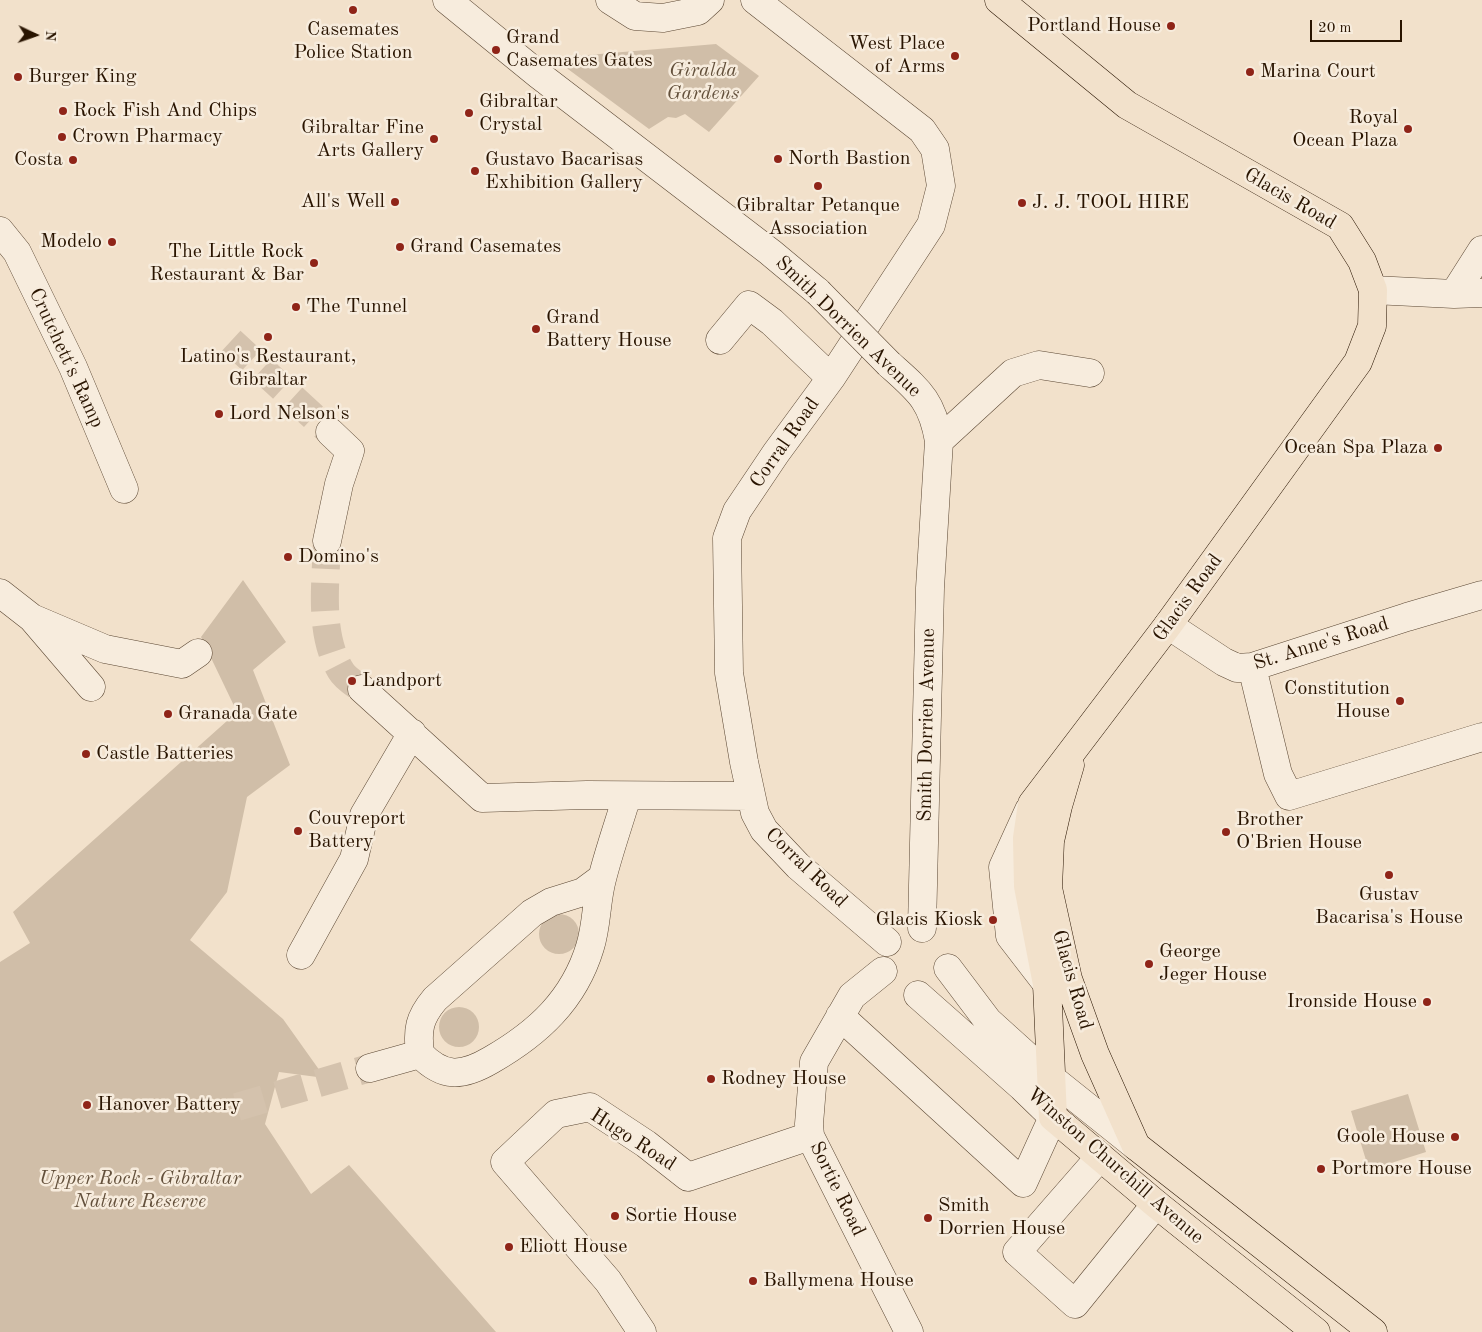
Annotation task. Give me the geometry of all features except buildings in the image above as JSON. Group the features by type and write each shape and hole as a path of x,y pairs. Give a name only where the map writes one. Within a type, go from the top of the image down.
{"main road":[{"name":"Glacis Road","path":"999,0 1127,105 1340,226 1362,260 1372,290 1372,326 1358,362 1168,625 1032,804 1027,838 1028,886 1047,984 1053,1117"},
{"name":"Glacis Road","path":"1075,749 1050,841 1048,888 1068,979 1095,1054 1136,1146"},
{"name":"Winston Churchill Avenue","path":"1053,1117 1156,1204 1316,1332"},
{"name":"Winston Churchill Avenue","path":"1136,1146 1373,1332"}],"street":[{"name":"Smith Dorrien Avenue","path":"447,0 539,75 770,252 818,292 926,400 936,420 939,442 930,588 922,928"},
{"path":"612,0 663,18 698,11 710,0"},
{"name":"Corral Road","path":"755,0 922,130 935,149 941,186 930,225 831,378 776,453 738,511 727,538 730,673 755,813 764,830 791,859 887,942"},
{"name":"Crutchett's Ramp","path":"0,231 17,252 73,367 124,489"},
{"path":"1454,294 1482,250"},
{"path":"1372,290 1454,294 1482,293"},
{"path":"720,340 749,305 772,322 831,378"},
{"path":"939,442 1013,373 1039,365 1090,373"},
{"path":"327,540 339,484 350,451 330,432"},
{"path":"0,593 32,618 91,687"},
{"name":"St. Anne's Road","path":"1168,625 1224,662 1237,668 1252,667 1482,595"},
{"path":"32,618 105,649 182,664 198,653"},
{"path":"1252,667 1278,774 1288,796 1482,737"},
{"path":"362,689 482,798 751,796"},
{"path":"301,955 354,859 364,816 412,733"},
{"path":"602,878 583,892 551,902 532,912 500,939 435,1000 425,1011 419,1026 420,1054 430,1064 442,1071 454,1073 472,1069 507,1051 556,1011 570,992 583,967 590,946 602,878 627,796"},
{"path":"563,898 578,902 586,910 591,929 590,946"},
{"path":"922,928 932,932 945,947 948,957 948,968 944,978 928,992 918,995 907,994 896,989 888,981 883,971 883,951 887,942 903,930 922,928"},
{"path":"948,968 988,1020 1051,1078 1136,1146"},
{"name":"Sortie Road","path":"883,971 852,996 814,1062 810,1136 909,1332"},
{"name":"Winston Churchill Avenue","path":"918,995 1053,1117"},
{"path":"840,1016 1024,1183 1053,1117"},
{"path":"370,1068 420,1054"},
{"name":"Hugo Road","path":"642,1332 608,1281 505,1162 556,1114 590,1108 646,1144 688,1177 810,1136"},
{"path":"1100,1157 1017,1252 1075,1304 1156,1204"}],"green space":[{"name":"Giralda Gardens","path":"716,44 759,76 709,132 685,114 676,118 668,117 649,129 553,58"},
{"name":"Upper Rock - Gibraltar Nature Reserve","path":"243,580 286,642 253,670 290,765 247,797 227,892 190,940 283,1019 325,1078 279,1072 265,1124 311,1194 349,1165 496,1332 0,1332 0,962 30,943 13,912 237,712 201,637"},
{"path":"559,914 573,920 579,934 573,948 559,954 545,948 539,934 545,920"},
{"path":"459,1007 473,1013 479,1027 473,1041 459,1047 445,1041 439,1027 445,1013"},
{"path":"1408,1094 1426,1152 1369,1170 1351,1111"}],"tunnel":[{"path":"231,341 330,432"},
{"path":"327,541 325,608 329,641 343,674 362,689"},
{"path":"237,1107 370,1068"}],"place":[{"name":"Casemates Police Station","path":"353,10"},
{"name":"Portland House","path":"1171,26"},
{"name":"Grand Casemates Gates","path":"496,50"},
{"name":"West Place of Arms","path":"955,56"},
{"name":"Marina Court","path":"1250,72"},
{"name":"Burger King","path":"18,77"},
{"name":"Rock Fish And Chips","path":"63,111"},
{"name":"Gibraltar Crystal","path":"469,113"},
{"name":"Royal Ocean Plaza","path":"1408,129"},
{"name":"Crown Pharmacy","path":"62,137"},
{"name":"Gibraltar Fine Arts Gallery","path":"434,139"},
{"name":"North Bastion","path":"778,159"},
{"name":"Costa","path":"73,160"},
{"name":"Gustavo Bacarisas Exhibition Gallery","path":"475,171"},
{"name":"Gibraltar Petanque Association","path":"818,186"},
{"name":"All's Well","path":"395,202"},
{"name":"J. J. TOOL HIRE","path":"1022,203"},
{"name":"Modelo","path":"112,242"},
{"name":"Grand Casemates","path":"400,247"},
{"name":"The Little Rock Restaurant & Bar","path":"314,263"},
{"name":"The Tunnel","path":"296,307"},
{"name":"Grand Battery House","path":"536,329"},
{"name":"Latino's Restaurant, Gibraltar","path":"268,337"},
{"name":"Lord Nelson's","path":"219,414"},
{"name":"Ocean Spa Plaza","path":"1438,448"},
{"name":"Domino's","path":"288,557"},
{"name":"Landport","path":"352,681"},
{"name":"Constitution House","path":"1400,701"},
{"name":"Granada Gate","path":"168,714"},
{"name":"Castle Batteries","path":"86,754"},
{"name":"Couvreport Battery","path":"298,831"},
{"name":"Brother O'Brien House","path":"1226,832"},
{"name":"Gustav Bacarisa's House","path":"1389,875"},
{"name":"Glacis Kiosk","path":"993,920"},
{"name":"George Jeger House","path":"1149,964"},
{"name":"Ironside House","path":"1427,1002"},
{"name":"Rodney House","path":"711,1079"},
{"name":"Hanover Battery","path":"87,1105"},
{"name":"Goole House","path":"1455,1137"},
{"name":"Portmore House","path":"1321,1169"},
{"name":"Sortie House","path":"615,1216"},
{"name":"Smith Dorrien House","path":"928,1218"},
{"name":"Eliott House","path":"509,1247"},
{"name":"Ballymena House","path":"753,1281"}]}
